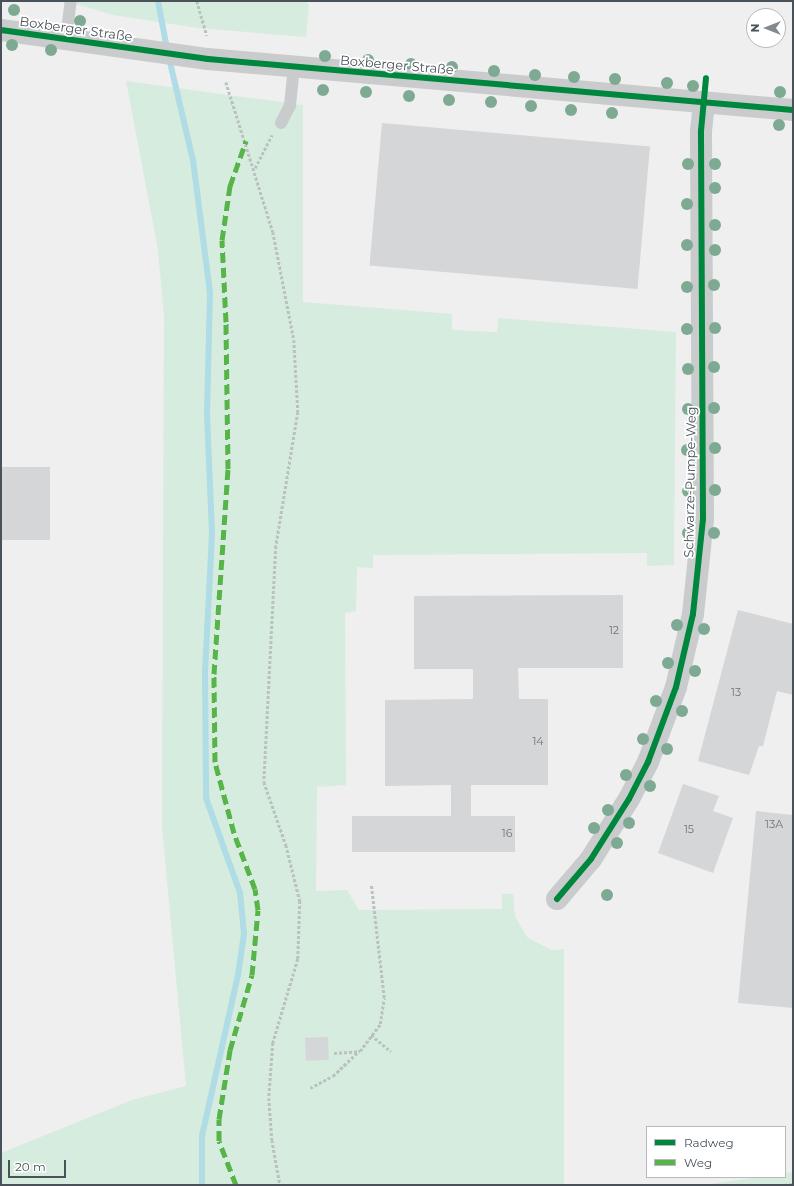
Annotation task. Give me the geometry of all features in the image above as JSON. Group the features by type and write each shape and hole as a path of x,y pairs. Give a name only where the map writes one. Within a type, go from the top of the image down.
{"street":[{"name":"Boxberger Straße","path":"1,30 208,59 793,110"},
{"name":"Schwarze-Pumpe-Weg","path":"557,899 591,859 629,800 644,768 676,687 693,614 703,519 701,131 704,102"}],"lane":[{"path":"66,39 71,1"},
{"path":"281,122 290,105 294,67"}],"path":[{"path":"197,1 207,36"},
{"path":"226,82 255,168 274,232 294,340 298,412 276,546 264,782 286,845 300,901 298,959 273,1043 270,1090 272,1140 280,1185"},
{"path":"255,168 281,122"},
{"path":"310,1088 334,1076 360,1051 380,1024 384,998 371,884"},
{"path":"371,1035 391,1051"},
{"path":"334,1053 360,1051"},
{"path":"784,1185 793,1184"}],"green space":[{"path":"66,1 305,1 309,5 306,37 198,28 113,15"},
{"path":"126,81 303,105 303,302 452,314 452,330 497,332 498,318 676,332 674,565 647,566 647,553 373,555 373,568 357,567 356,611 345,613 346,785 317,787 316,891 347,890 359,910 502,909 502,894 513,894 515,916 527,937 551,950 564,949 564,1185 1,1185 1,1153 132,1100 186,1086 162,827 164,317 158,250"},
{"path":"793,1172 793,1185 704,1185 752,1178 786,1178 786,1173"}],"building":[{"path":"382,123 650,146 638,289 370,265"},
{"path":"1,467 50,467 50,540 1,540"},
{"path":"623,595 623,668 518,668 519,699 548,699 548,785 471,785 471,816 515,816 515,852 352,852 352,816 451,816 451,785 385,786 385,700 473,699 473,669 414,669 414,596"},
{"path":"738,610 793,624 793,695 777,691 763,746 759,746 749,775 698,761"},
{"path":"683,784 719,796 713,811 733,818 713,873 658,853"},
{"path":"756,811 793,815 793,1008 738,1003"},
{"path":"328,1037 329,1060 306,1061 305,1038"}],"waterway":[{"path":"158,1 167,49"},
{"path":"169,58 193,160 210,293 207,414 212,534 205,671 206,798 240,893 244,934 238,975 202,1136 202,1185"}],"marked path":[{"path":"236,1185 219,1141 219,1119 230,1050 252,975 258,910 255,889 234,833 215,762 214,674 228,469 226,322 222,240 230,186 246,141"}],"cycle path":[{"path":"1,30 208,59 793,110"},
{"path":"557,899 591,859 629,799 648,762 676,687 693,614 703,519 701,131 706,78"}]}
